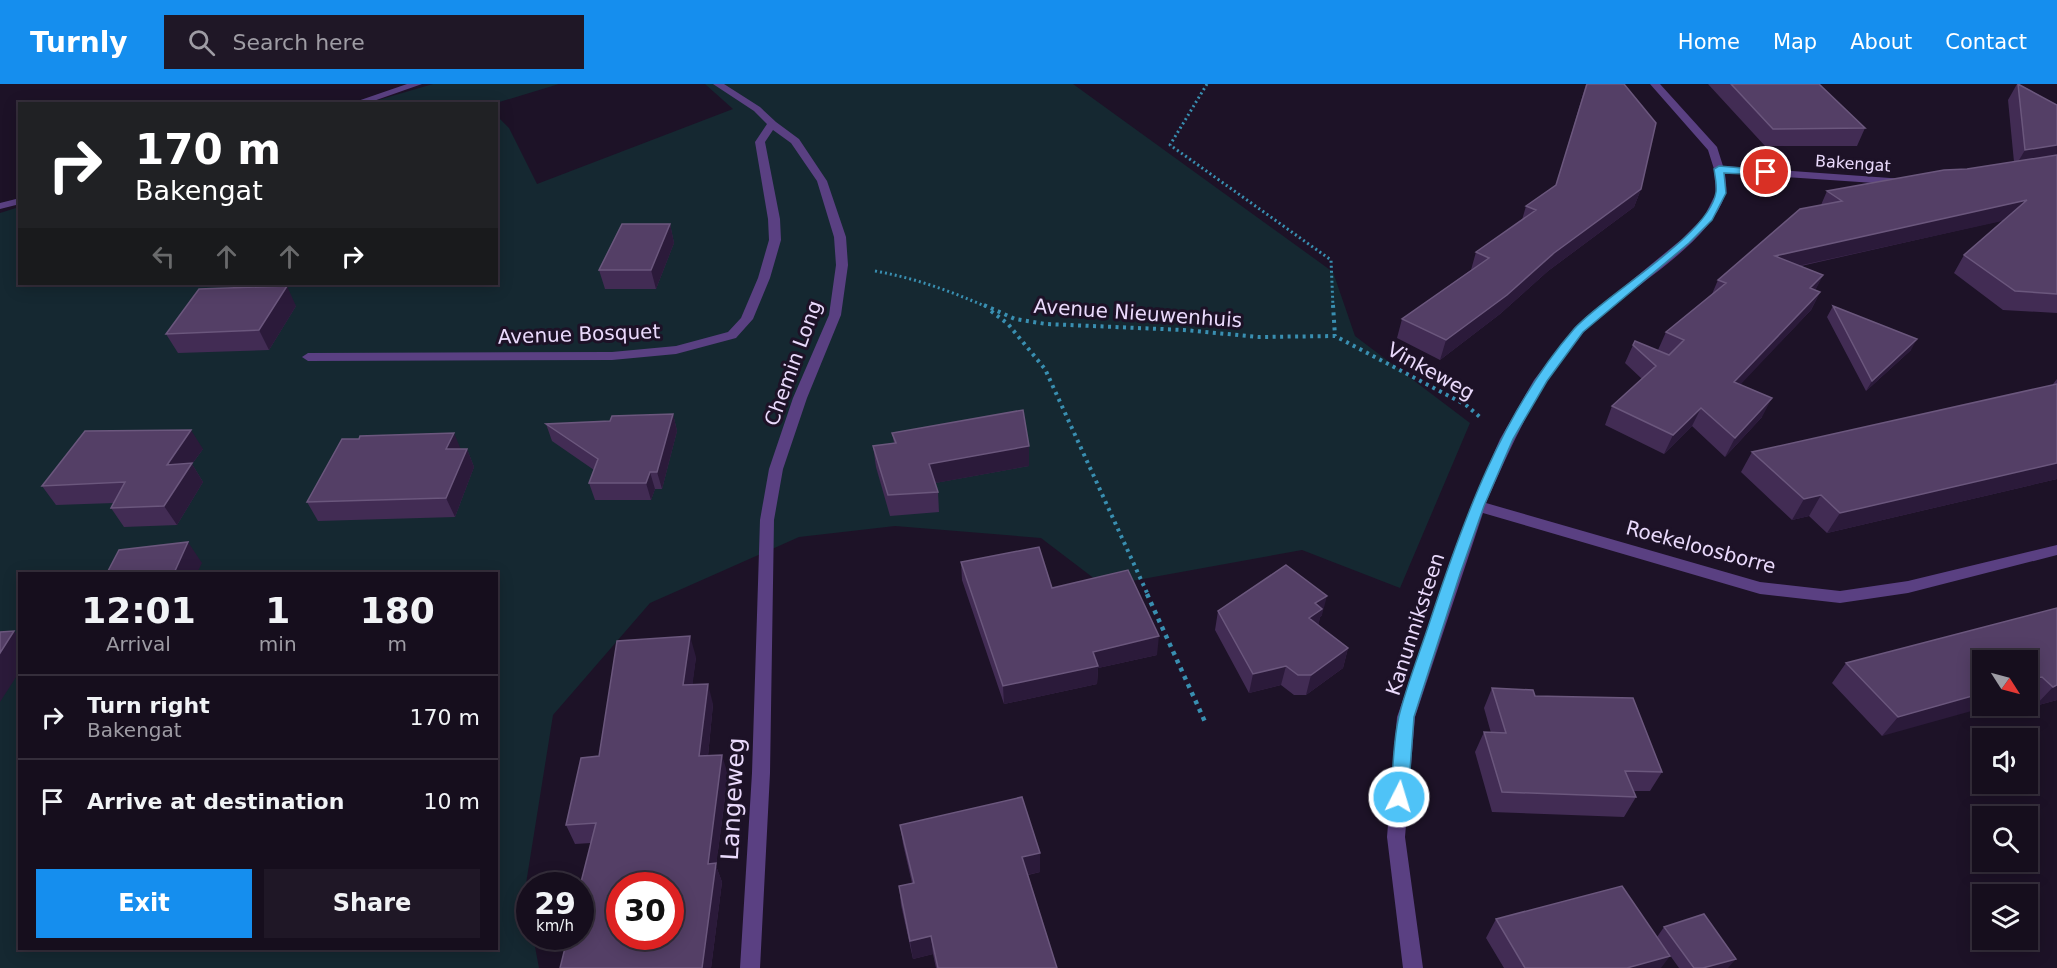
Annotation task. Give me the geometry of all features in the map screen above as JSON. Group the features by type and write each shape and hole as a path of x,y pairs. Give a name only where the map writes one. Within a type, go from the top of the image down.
{"street":[{"path":"359,102 417,84"},
{"name":"Chemin Long","path":"718,84 757,109 772,124 795,141 822,181 840,237 842,265 835,315 800,398 776,469 767,520 764,632"},
{"name":"Kanunniksteen","path":"1413,968 1396,837 1406,717 1478,506 1507,439 1541,380 1579,330 1686,241 1709,218 1721,193 1719,169 1713,149 1655,84"},
{"name":"Avenue Bosquet","path":"308,357 612,356 676,350 732,335 747,319 764,279 775,240 774,219 760,142 772,124"},
{"name":"Bakengat","path":"1719,169 1917,182"},
{"path":"0,206 18,202"},
{"name":"Roekeloosborre","path":"1478,506 1760,588 1840,597 1908,587 2057,550"},
{"name":"Langeweg","path":"750,968 761,773 764,632"}],"path":[{"path":"1207,84 1170,145 1331,260 1335,336"},
{"name":"Avenue Nieuwenhuis","path":"842,265 908,277 944,288 1016,319 1046,324 1184,330 1259,337 1335,336"},
{"path":"986,307 1008,324 1045,369 1206,724"},
{"name":"Vinkeweg","path":"1335,336 1466,405 1507,439"}],"shaded area":[{"path":"433,84 559,84 498,102 371,102"},
{"path":"705,84 1073,84 1333,272 1355,336 1470,423 1400,588 1302,550 1104,586 1041,538 895,526 799,537 650,603 553,715 528,872 516,872 516,950 536,950 539,968 0,968 0,213 18,207 18,285 498,285 498,117 509,128 537,184 733,109"}],"building":[{"path":"1587,84 1624,84 1656,123 1641,189 1554,253 1507,295 1446,340 1402,319 1489,258 1476,252 1536,210 1526,206 1556,185"},
{"path":"1731,84 1819,84 1865,128 1773,129"},
{"path":"2018,84 2057,105 2057,145 2025,150"},
{"path":"2057,155 2057,294 2015,291 1964,255 2027,200 1775,256 1823,275 1810,288 1820,292 1734,382 1772,398 1735,438 1701,408 1673,435 1612,406 1656,366 1633,345 1635,341 1669,355 1684,340 1666,332 1726,283 1718,280 1800,209 1842,201 1827,191 1944,170 1967,169"},
{"path":"622,224 670,224 651,270 599,270"},
{"path":"287,286 259,330 166,334 199,289"},
{"path":"1833,306 1917,339 1872,381"},
{"path":"2057,384 2057,463 1840,513 1821,495 1804,499 1752,452"},
{"path":"1023,410 1029,446 929,464 938,492 888,495 873,446 896,443 892,433"},
{"path":"673,414 657,472 650,472 646,483 589,483 598,459 546,424 610,421 612,416"},
{"path":"191,430 167,465 192,463 164,506 111,508 125,482 42,486 85,431"},
{"path":"454,433 446,449 467,449 446,498 307,502 342,439 359,439 360,436"},
{"path":"188,542 174,572 108,572 119,550"},
{"path":"1039,547 1052,588 1128,570 1159,636 1093,652 1098,666 1003,686 961,562"},
{"path":"1286,565 1327,596 1315,603 1322,609 1309,618 1348,648 1311,675 1298,675 1286,666 1253,674 1218,611"},
{"path":"2057,608 2057,685 2053,687 2042,677 2038,678 2038,650 1972,650 1972,696 1898,717 1846,663"},
{"path":"14,631 0,653 0,632"},
{"path":"690,636 683,685 708,684 699,756 722,755 708,864 716,863 702,968 560,968 564,950 594,950 594,872 584,872 596,823 566,825 581,758 599,756 617,641"},
{"path":"1492,688 1533,690 1535,696 1633,698 1662,772 1625,771 1636,797 1502,792 1484,732 1506,733"},
{"path":"1022,797 1040,853 1022,857 1057,968 938,968 931,936 910,941 899,886 914,883 900,825"},
{"path":"1622,886 1670,956 1627,968 1525,968 1496,919"},
{"path":"1704,914 1736,959 1703,968 1694,968 1664,927"}],"route":[{"path":"1399,797 1406,717 1453,574 1478,506 1507,439 1541,380 1579,330 1686,241 1709,218 1721,193 1719,169 1766,172"}]}
